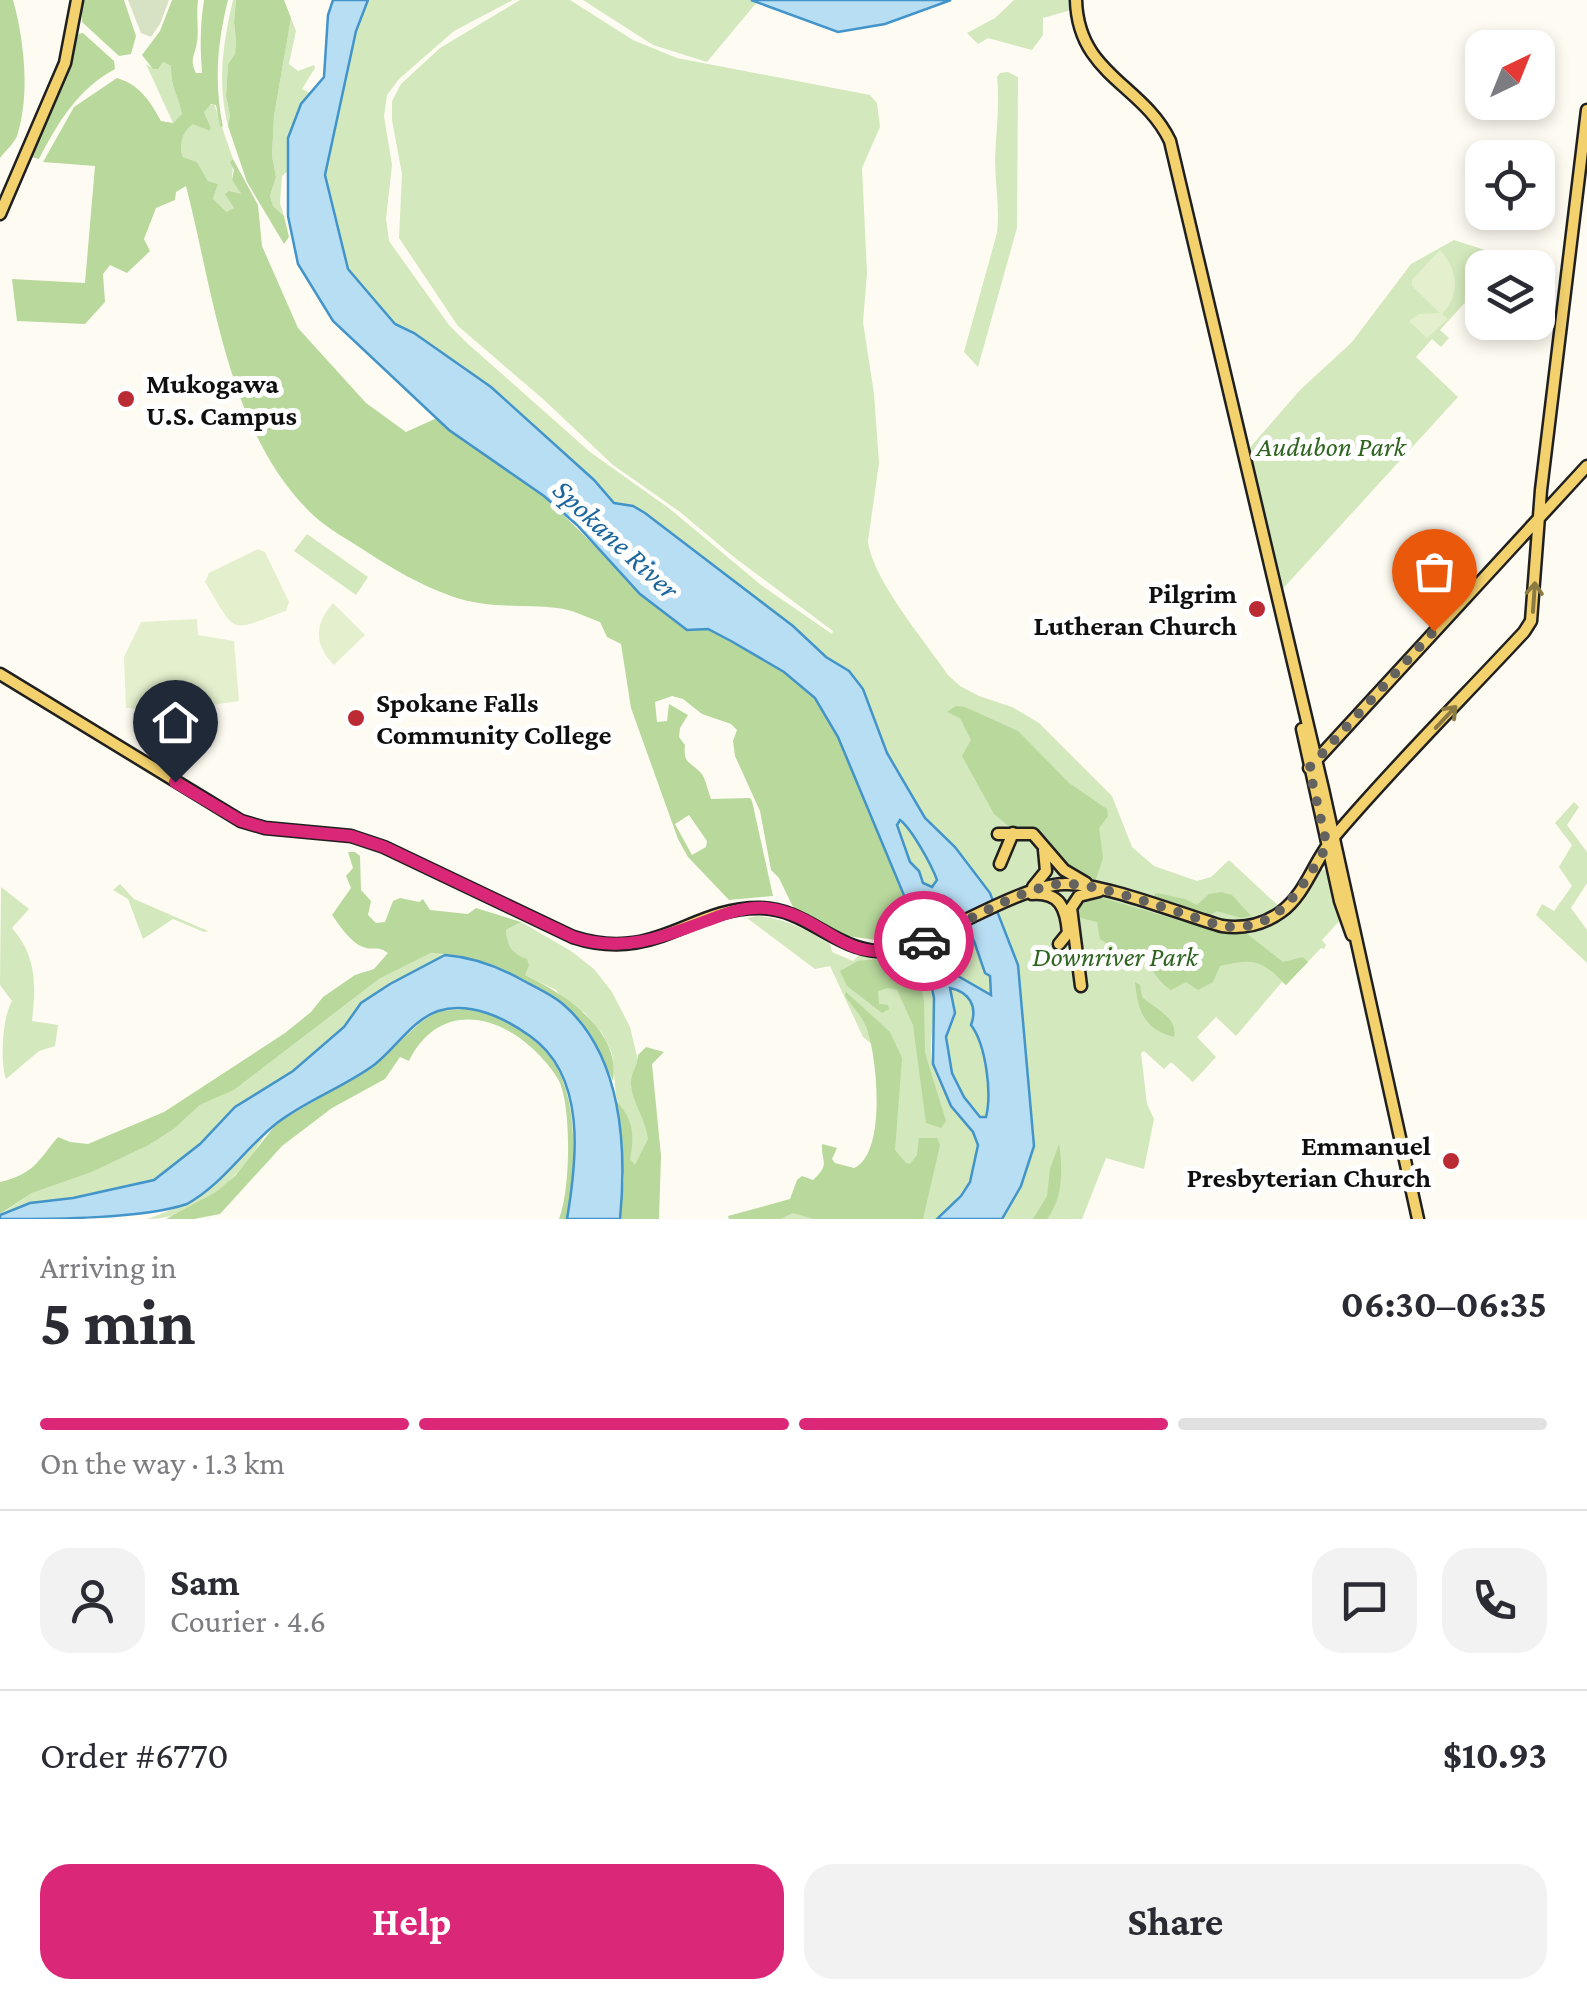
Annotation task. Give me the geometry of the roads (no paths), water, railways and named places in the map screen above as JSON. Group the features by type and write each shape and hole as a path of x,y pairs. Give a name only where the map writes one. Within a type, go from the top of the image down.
{"main road":[{"path":"0,214 64,63 76,0"},
{"path":"1076,0 1080,30 1090,52 1158,121 1170,142 1330,842 1354,926 1353,938 1418,1219"},
{"path":"0,674 241,821 265,828 351,836 384,847 573,937 596,944 642,942 735,911 764,908 793,916 850,947 898,951 1022,896 1061,884 1105,891 1222,926 1238,928 1262,922 1294,900 1330,842 1524,632 1533,612 1541,490 1587,110"},
{"path":"1312,764 1587,466"},
{"path":"1522,536 1536,512 1541,490"},
{"path":"1538,540 1552,504"},
{"path":"998,834 1030,832 1068,874 1105,891"},
{"path":"1000,864 1013,833"},
{"path":"1330,842 1346,927 1353,938"},
{"path":"1022,896 1045,874 1043,844"},
{"path":"1307,878 1324,866 1333,872"},
{"path":"1082,986 1070,912 1074,901 1087,892 1105,891"},
{"path":"1022,896 1047,894 1060,902 1068,933 1060,946 1072,934"}],"water":[{"name":"Spokane River","path":"333,0 368,0 356,31 325,175 348,269 395,324 491,387 594,480 614,503 645,513 793,626 826,657 849,671 863,689 887,753 925,818 955,847 990,893 1018,965 1034,1146 1021,1186 1002,1219 937,1219 970,1182 978,1145 973,1132 951,1106 933,1064 934,998 921,936 838,737 815,698 784,672 731,641 708,629 687,630 640,594 577,525 544,496 449,430 333,321 298,264 288,216 288,138 301,104 324,77 328,15","holes":["900,820 931,866 937,880 932,887 923,883 910,862 897,825","944,896 951,900 974,941 985,973 990,976 991,995 951,972 945,920 938,917 935,909","950,988 962,993 972,1006 971,1025 981,1044 986,1070 986,1117 980,1117 964,1097 952,1073 946,1037 955,1013"]},
{"path":"751,0 951,0 885,24 838,32"},
{"path":"445,955 476,961 515,976 560,1001 583,1026 609,1076 616,1104 621,1133 620,1219 567,1219 574,1120 561,1073 548,1053 520,1029 498,1018 475,1010 450,1008 429,1015 374,1065 277,1123 212,1186 187,1204 122,1215 0,1219 0,1215 30,1203 154,1180 200,1144 235,1107 293,1071 344,1027 361,1003"}],"place":[{"name":"Mukogawa U.S. Campus","path":"126,399"},
{"name":"Pilgrim Lutheran Church","path":"1257,609"},
{"name":"Spokane Falls Community College","path":"356,718"},
{"name":"Emmanuel Presbyterian Church","path":"1451,1161"}],"park label":[{"name":"Audubon Park","path":"1331,446"},
{"name":"Downriver Park","path":"1115,956"}]}
